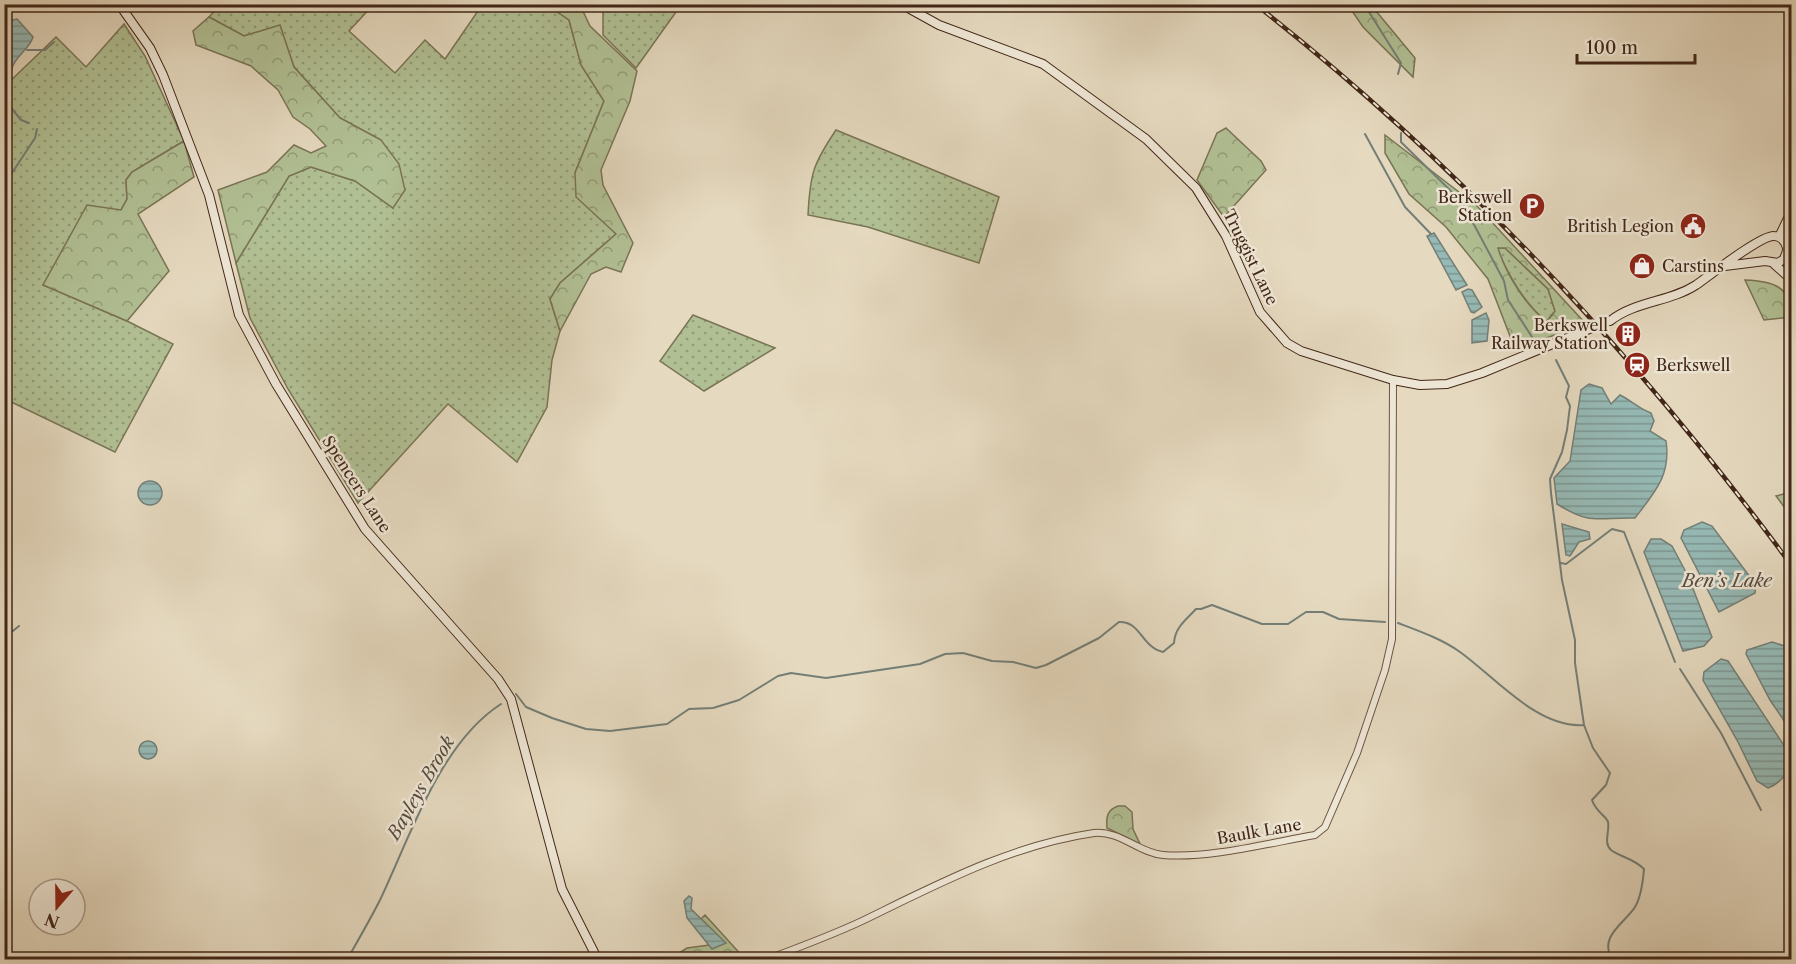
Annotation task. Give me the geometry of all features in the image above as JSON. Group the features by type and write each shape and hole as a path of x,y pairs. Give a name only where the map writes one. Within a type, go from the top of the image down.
{"street":[{"name":"Spencers Lane","path":"119,4 150,48 163,75 209,195 239,315 276,384 365,529 498,679 511,699 562,889 598,960"},
{"name":"Truggist Lane","path":"900,4 939,25 1043,64 1146,139 1196,188 1226,236 1260,312 1287,343 1301,351 1393,380 1420,385 1447,384 1482,373 1594,327"},
{"path":"1779,237 1791,210"},
{"path":"1610,321 1620,313 1685,291 1731,259 1771,236 1779,237 1785,242 1791,265"},
{"path":"1761,242 1759,251 1765,261"},
{"path":"1774,264 1784,259 1787,251"},
{"path":"1721,267 1765,261 1774,264 1791,280"},
{"name":"Baulk Lane","path":"765,960 860,922 965,871 1015,853 1079,836 1107,834 1160,855 1183,856 1315,835 1325,827 1357,753 1392,639 1393,380"}],"green space":[{"path":"603,4 681,5 636,68 603,35"},
{"path":"220,5 373,5 349,31 395,73 425,40 445,59 482,5 547,5 569,20 581,65 604,101 575,173 616,234 560,283 550,299 560,331 552,360 547,407 517,462 448,404 358,503 288,389 250,318 236,263 289,176 311,167 355,181 393,208 381,140 340,118 294,67 279,26 244,36 209,17"},
{"path":"547,5 580,5 590,26 637,71 630,101 601,170 603,185 633,243 621,272 606,267 591,274 560,331 550,299 560,283 616,234 576,197 575,173 604,101 581,65 569,20"},
{"path":"1348,5 1371,5 1415,58 1413,77 1363,27"},
{"path":"209,17 244,36 280,25 294,67 340,118 381,140 399,164 405,190 393,208 355,181 311,167 289,176 236,263 218,190 267,172 294,145 311,153 326,146 310,129 293,117 278,90 251,66 196,45 193,31"},
{"path":"124,24 145,56 184,141 132,172 126,180 127,199 121,210 43,285 127,321 173,344 115,452 5,399 4,87 56,37 86,67"},
{"path":"1226,128 1261,161 1266,170 1224,217 1197,180 1217,133"},
{"path":"836,130 999,197 979,263 868,227 808,215 814,170"},
{"path":"1385,135 1477,206 1586,324 1515,349 1488,279 1446,227 1409,194 1385,153","holes":["1498,248 1505,248 1548,289 1555,311 1547,322 1531,307 1511,278"]},
{"path":"184,141 194,177 138,214 169,271 127,321 43,285 87,205 121,210 127,199 126,180 132,172"},
{"path":"1497,248 1505,248 1548,289 1555,311 1546,322 1517,288"},
{"path":"1745,280 1764,282 1778,287 1788,298 1791,317 1764,320"},
{"path":"693,315 775,348 704,391 660,361"},
{"path":"1792,492 1791,516 1776,496"},
{"path":"1118,806 1125,806 1132,812 1133,829 1140,844 1107,828 1108,814"},
{"path":"705,915 745,959 668,960 687,948 725,943 701,919"}],"water":[{"path":"17,19 33,37 12,68 5,73 5,29 8,21"},
{"path":"1434,233 1467,285 1456,290 1427,236"},
{"path":"1472,290 1482,307 1474,313 1471,312 1462,292"},
{"path":"1486,313 1489,320 1487,341 1472,343 1472,320"},
{"path":"1589,384 1602,388 1611,404 1620,395 1651,413 1654,421 1650,431 1666,441 1664,473 1655,491 1635,518 1587,518 1557,504 1554,478 1570,461 1581,390"},
{"path":"150,481 158,485 162,493 158,501 150,505 142,501 138,493 142,485"},
{"name":"Ben’s Lake","path":"1702,522 1712,526 1756,585 1755,593 1719,612 1681,538 1684,530"},
{"path":"1562,524 1589,532 1590,539 1579,542 1570,556 1566,555"},
{"path":"1651,539 1661,539 1672,546 1688,576 1712,637 1704,646 1683,651 1644,552"},
{"path":"1772,642 1791,648 1791,731 1770,700 1746,654 1747,650"},
{"path":"1721,659 1728,661 1791,756 1790,766 1785,775 1768,788 1757,781 1703,680 1704,672"},
{"path":"144,741 152,741 157,746 155,757 144,759 139,754 139,746"},
{"path":"689,896 692,898 691,909 726,943 712,949 687,918 684,901"}],"waterway":[{"path":"1364,4 1401,63 1398,74"},
{"path":"27,50 45,50 54,42"},
{"path":"4,99 21,120 29,123"},
{"path":"4,185 35,138 37,129"},
{"path":"1401,133 1401,142 1462,202 1504,281 1508,300 1534,340"},
{"path":"1365,134 1405,207 1431,234"},
{"path":"1556,360 1569,386 1566,397 1570,406 1562,452 1550,479 1562,580 1575,640 1575,663 1584,725 1593,748 1610,773 1606,785 1592,800 1608,822 1607,840 1611,850 1644,869 1637,903 1610,937 1609,952 1613,960"},
{"path":"1561,563 1566,564 1612,529 1624,532 1675,662"},
{"name":"Bayleys Brook","path":"516,694 526,707 552,718 586,729 610,731 667,724 689,709 713,708 739,700 778,676 791,673 826,678 920,664 945,654 963,653 992,661 1013,662 1036,668 1099,638 1119,622 1132,626 1150,645 1163,652 1174,643 1179,628 1196,609 1212,605 1262,624 1288,624 1306,612 1323,612 1339,619 1385,622"},
{"name":"Bayleys Brook","path":"1398,623 1453,647 1518,699 1550,719 1567,724 1584,725"},
{"path":"4,632 8,635 19,626"},
{"path":"1680,669 1721,733 1761,810"},
{"name":"Bayleys Brook","path":"347,960 380,900 415,821 444,767 461,742 480,721 501,704"}],"tunnel":[{"path":"1594,327 1610,321"}],"railway":[{"path":"1255,4 1404,130 1475,197 1543,267 1672,412 1792,566"}],"place":[{"name":"Berkswell Station","path":"1532,206"},
{"name":"British Legion","path":"1693,226"},
{"name":"Carstins","path":"1642,266"},
{"name":"Berkswell Railway Station","path":"1628,334"},
{"name":"Berkswell","path":"1637,365"}]}
